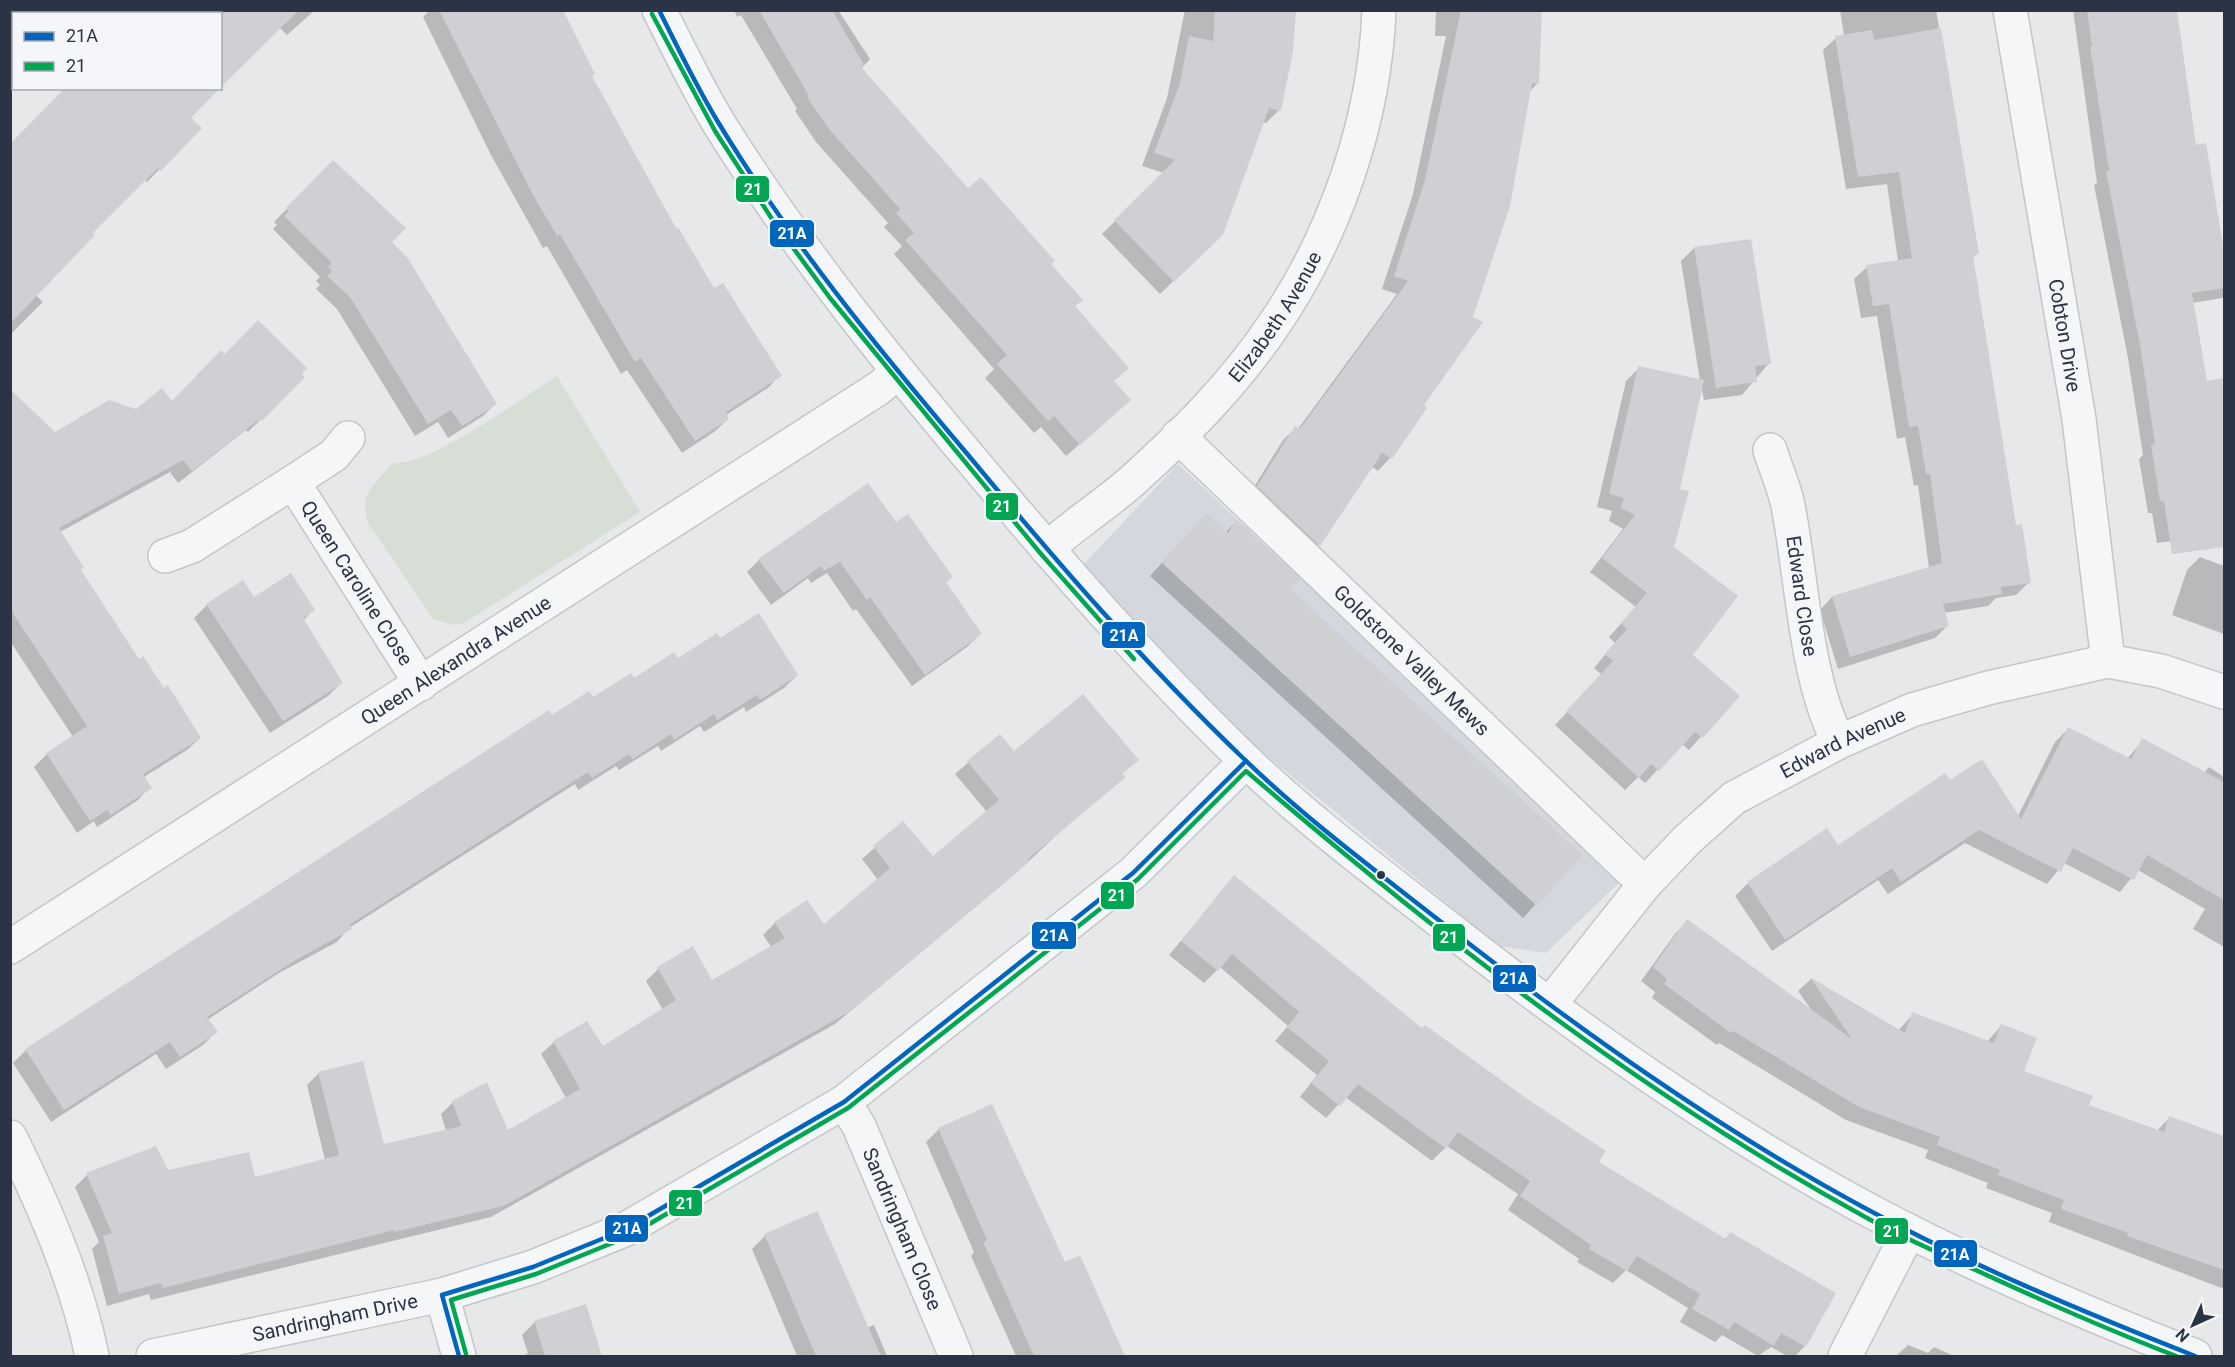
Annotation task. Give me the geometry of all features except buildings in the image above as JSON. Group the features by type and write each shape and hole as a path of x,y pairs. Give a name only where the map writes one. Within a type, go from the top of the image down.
{"street":[{"path":"659,10 721,127 778,215 836,294 898,372 1047,549 1140,654 1246,761 1404,894 1550,1004 1633,1065 1766,1152 1861,1207 1909,1231 2085,1313 2195,1356"},
{"name":"Elizabeth Avenue","path":"1047,549 1064,533 1131,482 1213,402 1274,326 1324,236 1361,132 1373,78 1380,10"},
{"name":"Cobton Drive","path":"2010,10 2079,419 2108,661"},
{"name":"Queen Alexandra Avenue","path":"10,947 879,388 898,372"},
{"name":"Goldstone Valley Mews","path":"1178,436 1645,884"},
{"name":"Queen Caroline Close","path":"165,556 192,546 293,482 334,455 348,438"},
{"name":"Edward Close","path":"1770,450 1789,507 1817,682 1829,724 1839,742"},
{"name":"Queen Caroline Close","path":"293,482 421,684"},
{"name":"Edward Avenue","path":"1550,1004 1645,884 1687,840 1734,798 1839,742 1912,710 1988,688 2108,661 2161,671 2224,692"},
{"name":"Sandringham Drive","path":"153,1356 442,1295 533,1267 624,1230 844,1102 1133,873 1246,761"},
{"name":"Sandringham Close","path":"844,1102 859,1126 956,1356"},
{"path":"10,1137 30,1176 68,1274 92,1356"},
{"path":"1845,1356 1909,1231"},
{"path":"442,1295 459,1356"}],"shaded area":[{"path":"557,376 640,512 464,623 454,625 433,619 368,523 366,504 370,490 393,463 409,461 452,443"},
{"path":"1178,464 1623,879 1546,953 1499,946 1261,751 1149,646 1083,565"}],"transit line":[{"name":"21A","path":"659,10 702,95 746,166 805,252 869,335 1102,611 1171,686 1291,802 1367,865 1545,1001 1647,1074 1753,1143 1861,1206 1942,1248 2067,1304 2195,1356"},
{"name":"21","path":"652,14 715,131 772,219 830,298 1041,554 1134,659"},
{"name":"21A","path":"459,1356 442,1295 533,1267 624,1230 844,1102 1133,873 1246,761"},
{"name":"21","path":"466,1354 451,1300 536,1274 627,1237 848,1108 1138,879 1246,771 1393,894 1468,953 1545,1011 1702,1120 1891,1231 2071,1313 2176,1356"}]}
